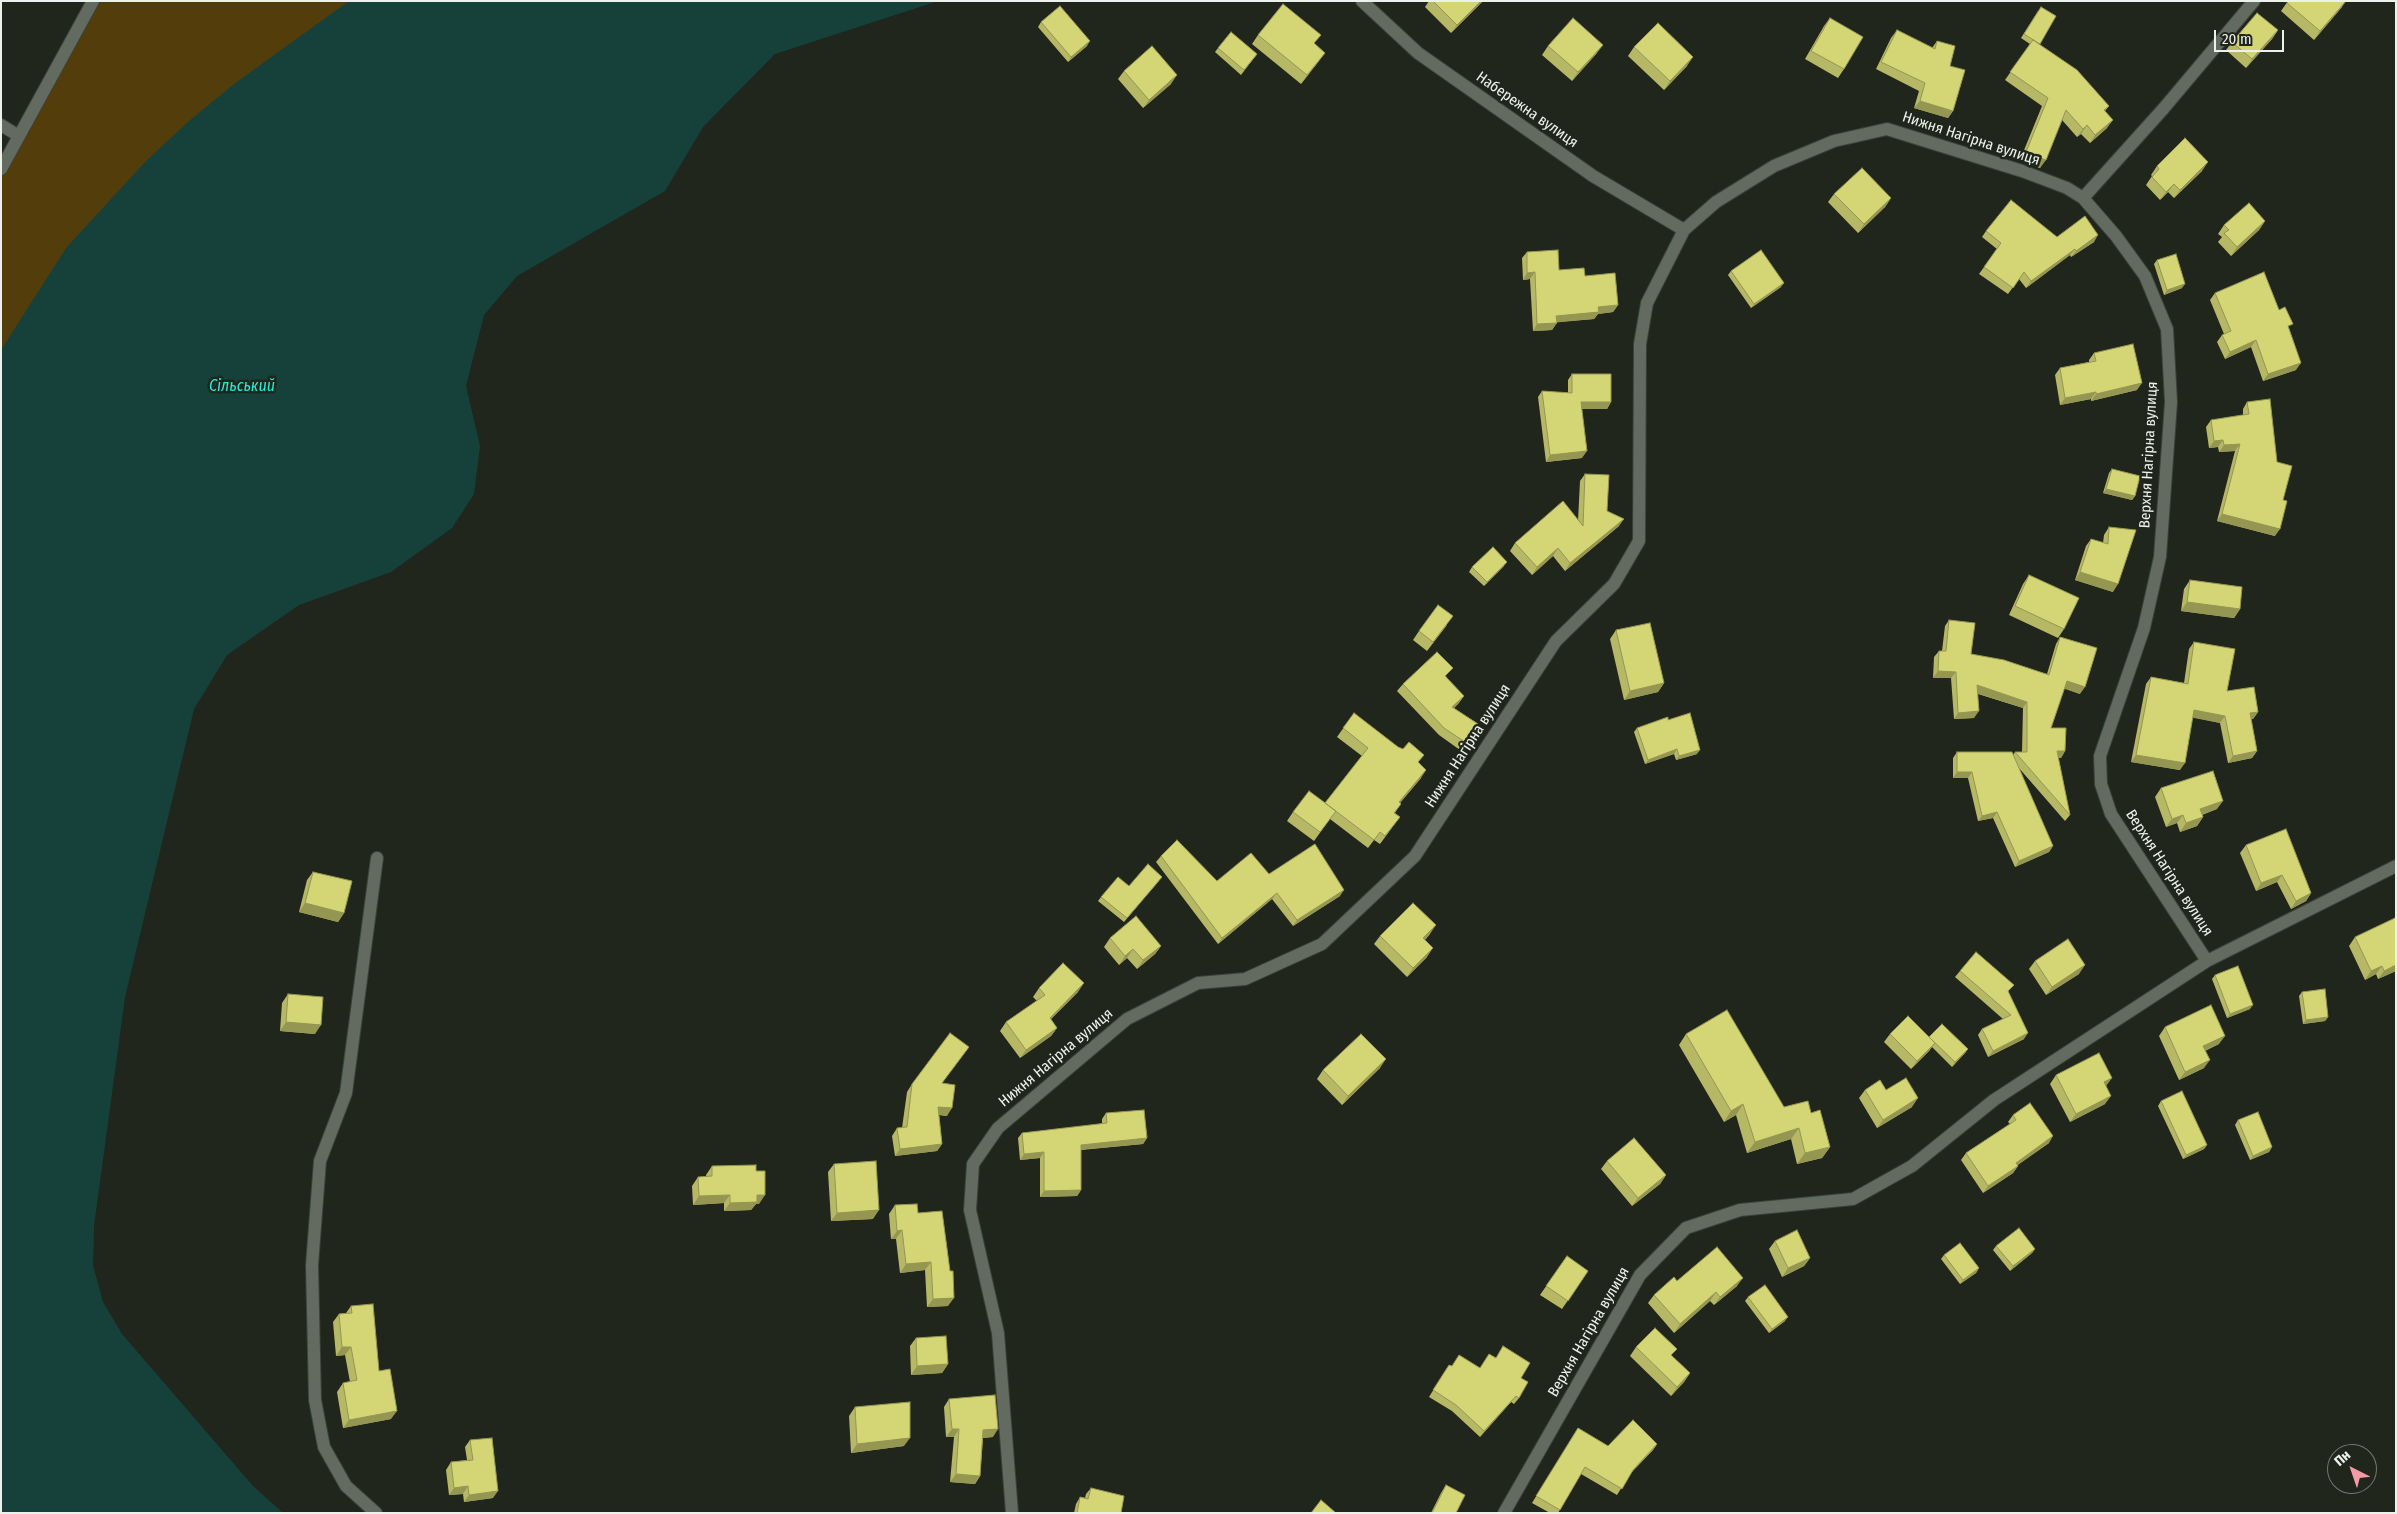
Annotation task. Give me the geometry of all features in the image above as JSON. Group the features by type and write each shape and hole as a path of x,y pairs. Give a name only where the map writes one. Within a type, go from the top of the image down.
{"street":[{"path":"1,169 93,1"},
{"name":"Набережна вулиця","path":"1362,1 1418,53 1593,176 1684,230"},
{"path":"2083,198 2164,108 2254,1"},
{"path":"1,125 19,136"},
{"name":"Нижня Нагірна вулиця","path":"1012,1513 998,1334 970,1210 973,1164 998,1128 1127,1019 1198,983 1245,979 1322,944 1415,856 1556,641 1614,584 1639,541 1640,344 1647,303 1684,230 1716,202 1774,166 1834,141 1887,129 2022,171 2067,188 2083,198"},
{"name":"Верхня Нагірна вулиця","path":"2083,198 2116,236 2145,276 2167,329 2172,402 2160,557 2144,628 2100,756 2101,784 2111,814 2207,961"},
{"path":"376,1513 346,1486 324,1447 315,1400 312,1266 320,1161 346,1093 377,858"},
{"name":"Верхня Нагірна вулиця","path":"1504,1513 1640,1275 1686,1228 1740,1210 1853,1199 1912,1166 1994,1100 2207,961 2396,866"}],"shaded area":[{"path":"93,1 442,1 1,384 1,169"}],"water":[{"name":"Сільський","path":"349,1 938,1 775,54 703,127 665,191 517,276 484,315 466,386 480,446 474,494 452,528 391,572 299,605 227,655 194,709 125,997 94,1226 93,1265 103,1302 122,1334 253,1486 283,1513 1,1513 1,350 66,248 146,161 189,121 234,84"}],"building":[{"path":"1433,1 1481,1 1457,25"},
{"path":"2288,1 2346,1 2320,31 2287,3"},
{"path":"1283,4 1321,35 1314,43 1325,53 1307,75 1258,35"},
{"path":"1060,6 1090,41 1071,57 1041,22"},
{"path":"2041,7 2056,16 2040,44 2024,34"},
{"path":"2257,13 2278,30 2252,59 2232,42"},
{"path":"1573,18 1603,45 1578,72 1548,46"},
{"path":"1830,18 1863,37 1844,69 1811,51"},
{"path":"1658,23 1693,57 1670,81 1634,47"},
{"path":"1897,30 1935,49 1937,41 1955,46 1950,66 1965,70 1953,111 1920,101 1925,83 1881,62"},
{"path":"1231,32 1257,54 1244,70 1218,48"},
{"path":"2033,40 2077,70 2109,106 2104,110 2113,120 2095,135 2087,125 2083,129 2066,110 2046,160 2026,152 2048,98 2010,72"},
{"path":"1152,46 1177,75 1149,100 1124,71"},
{"path":"2185,138 2208,162 2180,190 2174,184 2166,192 2152,177 2159,169 2157,166"},
{"path":"1862,168 1891,198 1864,224 1834,194"},
{"path":"2011,200 2057,237 2085,216 2098,235 2031,281 2024,272 2013,288 1984,267 2001,243 1986,231"},
{"path":"2249,203 2265,221 2237,247 2224,233 2229,230 2224,225"},
{"path":"1558,250 1559,270 1584,268 1585,276 1615,273 1618,305 1598,307 1599,312 1556,316 1557,323 1537,324 1535,272 1527,273 1527,252"},
{"path":"1761,250 1784,283 1754,304 1731,271"},
{"path":"2176,254 2185,284 2167,290 2157,260"},
{"path":"2264,272 2279,310 2285,307 2293,324 2288,326 2301,363 2268,374 2256,340 2230,352 2222,335 2231,331 2215,293"},
{"path":"2133,344 2142,383 2096,394 2096,392 2065,398 2060,368 2096,361 2094,353"},
{"path":"1572,374 1611,374 1611,402 1581,402 1587,451 1550,455 1542,391 1572,393"},
{"path":"2270,399 2277,462 2292,466 2283,500 2287,501 2280,529 2222,514 2240,444 2224,445 2223,440 2214,441 2211,420 2249,414 2247,402"},
{"path":"2112,469 2140,476 2135,496 2106,489"},
{"path":"1585,474 1609,475 1607,511 1624,519 1570,563 1558,548 1537,567 1515,543 1563,501 1583,526"},
{"path":"2109,527 2136,530 2118,584 2080,572 2091,539 2108,544"},
{"path":"1493,547 1507,562 1487,582 1472,567"},
{"path":"2029,575 2079,598 2064,629 2015,606"},
{"path":"2190,580 2242,587 2240,609 2187,602"},
{"path":"1438,605 1453,616 1433,642 1419,631"},
{"path":"1949,620 1975,623 1971,654 2004,660 2049,675 2060,637 2097,648 2085,687 2067,681 2051,728 2066,728 2065,751 2057,751 2070,815 2015,752 2027,752 2027,702 1977,685 1979,711 1958,713 1956,672 1938,671 1939,651 1946,651"},
{"path":"1650,623 1664,683 1630,691 1616,630"},
{"path":"2194,642 2235,649 2227,691 2254,687 2258,712 2250,713 2257,751 2233,756 2225,716 2194,710 2185,763 2136,755 2151,677 2188,684"},
{"path":"1437,652 1453,668 1445,676 1464,696 1452,707 1478,724 1465,742 1444,728 1403,684"},
{"path":"1354,713 1398,747 1403,749 1409,742 1424,755 1418,762 1426,770 1399,802 1401,804 1394,813 1400,817 1385,836 1380,832 1374,840 1325,803 1368,748 1343,728"},
{"path":"1690,713 1700,750 1679,756 1677,749 1648,760 1637,728 1668,717 1668,720"},
{"path":"1957,752 2012,752 2053,846 2019,861 1997,812 1982,816 1972,772 1957,772"},
{"path":"2213,771 2223,801 2200,809 2203,817 2186,823 2183,815 2172,819 2161,788"},
{"path":"1309,791 1336,811 1320,832 1293,812"},
{"path":"2286,829 2311,893 2296,901 2282,875 2261,883 2246,845"},
{"path":"1177,840 1217,881 1251,853 1269,874 1315,844 1344,890 1297,920 1277,893 1222,938 1161,856"},
{"path":"1148,864 1162,877 1127,918 1101,897 1118,877 1129,886"},
{"path":"313,872 352,881 344,913 305,903"},
{"path":"1413,903 1436,925 1423,938 1433,948 1413,968 1380,936"},
{"path":"1136,916 1161,946 1143,960 1133,949 1125,956 1110,938"},
{"path":"2395,918 2396,965 2384,971 2382,966 2371,971 2355,937"},
{"path":"2068,939 2085,965 2052,987 2035,961"},
{"path":"1976,952 2014,985 2008,991 2028,1033 1993,1051 1982,1029 2011,1015 1960,971"},
{"path":"1063,963 1084,983 1050,1018 1057,1028 1026,1050 1006,1022 1045,995 1039,988"},
{"path":"2238,966 2253,1005 2230,1014 2215,975"},
{"path":"2325,989 2328,1017 2306,1020 2302,992"},
{"path":"288,994 323,997 321,1025 286,1022"},
{"path":"2211,1005 2225,1036 2203,1046 2210,1060 2185,1072 2165,1027"},
{"path":"1727,1010 1784,1107 1808,1101 1811,1113 1820,1110 1830,1147 1805,1153 1799,1128 1755,1142 1743,1104 1731,1111 1686,1034"},
{"path":"1908,1016 1935,1043 1917,1061 1890,1034"},
{"path":"1942,1024 1968,1049 1955,1062 1929,1037"},
{"path":"950,1033 969,1047 942,1083 955,1085 952,1108 938,1107 942,1144 900,1149 897,1128 907,1127 912,1084"},
{"path":"1361,1034 1386,1059 1348,1096 1323,1070"},
{"path":"2099,1053 2112,1078 2104,1082 2111,1096 2076,1114 2056,1075"},
{"path":"1906,1078 1918,1098 1883,1120 1865,1090 1880,1080 1886,1090"},
{"path":"2182,1091 2207,1145 2186,1155 2161,1101"},
{"path":"2030,1103 2053,1136 2016,1163 2018,1166 1988,1186 1966,1153 2016,1120 2013,1115"},
{"path":"1144,1110 1147,1138 1081,1145 1081,1190 1044,1191 1044,1152 1024,1154 1022,1133 1107,1123 1106,1113"},
{"path":"2258,1112 2272,1147 2253,1156 2238,1120"},
{"path":"1634,1138 1666,1175 1638,1198 1607,1161"},
{"path":"876,1161 879,1210 837,1213 834,1164"},
{"path":"756,1165 756,1171 765,1171 765,1195 757,1195 757,1202 730,1203 730,1195 699,1196 698,1177 712,1176 712,1166"},
{"path":"917,1204 918,1213 942,1211 950,1271 953,1271 954,1298 933,1299 931,1262 906,1264 902,1230 897,1231 895,1205"},
{"path":"2019,1228 2035,1249 2013,1266 1996,1246"},
{"path":"1797,1230 1810,1258 1788,1268 1775,1241"},
{"path":"1960,1243 1979,1268 1963,1280 1944,1255"},
{"path":"1717,1247 1743,1278 1720,1297 1716,1292 1680,1324 1654,1295 1674,1277 1677,1281"},
{"path":"1567,1256 1588,1271 1568,1301 1546,1286"},
{"path":"1765,1285 1788,1317 1772,1329 1748,1297"},
{"path":"373,1304 379,1371 390,1369 397,1411 349,1420 343,1383 357,1380 351,1347 342,1347 339,1314 352,1313 351,1306"},
{"path":"1655,1328 1677,1349 1671,1355 1690,1373 1677,1387 1636,1347"},
{"path":"946,1336 948,1364 917,1366 916,1338"},
{"path":"1503,1346 1530,1363 1521,1378 1528,1382 1519,1398 1516,1396 1484,1431 1456,1405 1433,1390 1449,1365 1452,1366 1459,1355 1480,1368 1489,1354 1496,1358"},
{"path":"995,1395 998,1429 983,1430 980,1476 956,1474 959,1429 952,1429 949,1399"},
{"path":"910,1402 910,1438 857,1444 855,1407"},
{"path":"1633,1420 1657,1444 1633,1470 1622,1489 1585,1467 1560,1510 1536,1496 1578,1428 1608,1446"},
{"path":"492,1438 498,1491 469,1495 468,1486 454,1488 451,1462 473,1460 470,1440"},
{"path":"1446,1485 1465,1495 1456,1513 1432,1513"},
{"path":"1091,1488 1124,1496 1121,1513 1077,1513 1080,1497 1088,1499"},
{"path":"1321,1500 1336,1513 1311,1513"}]}
